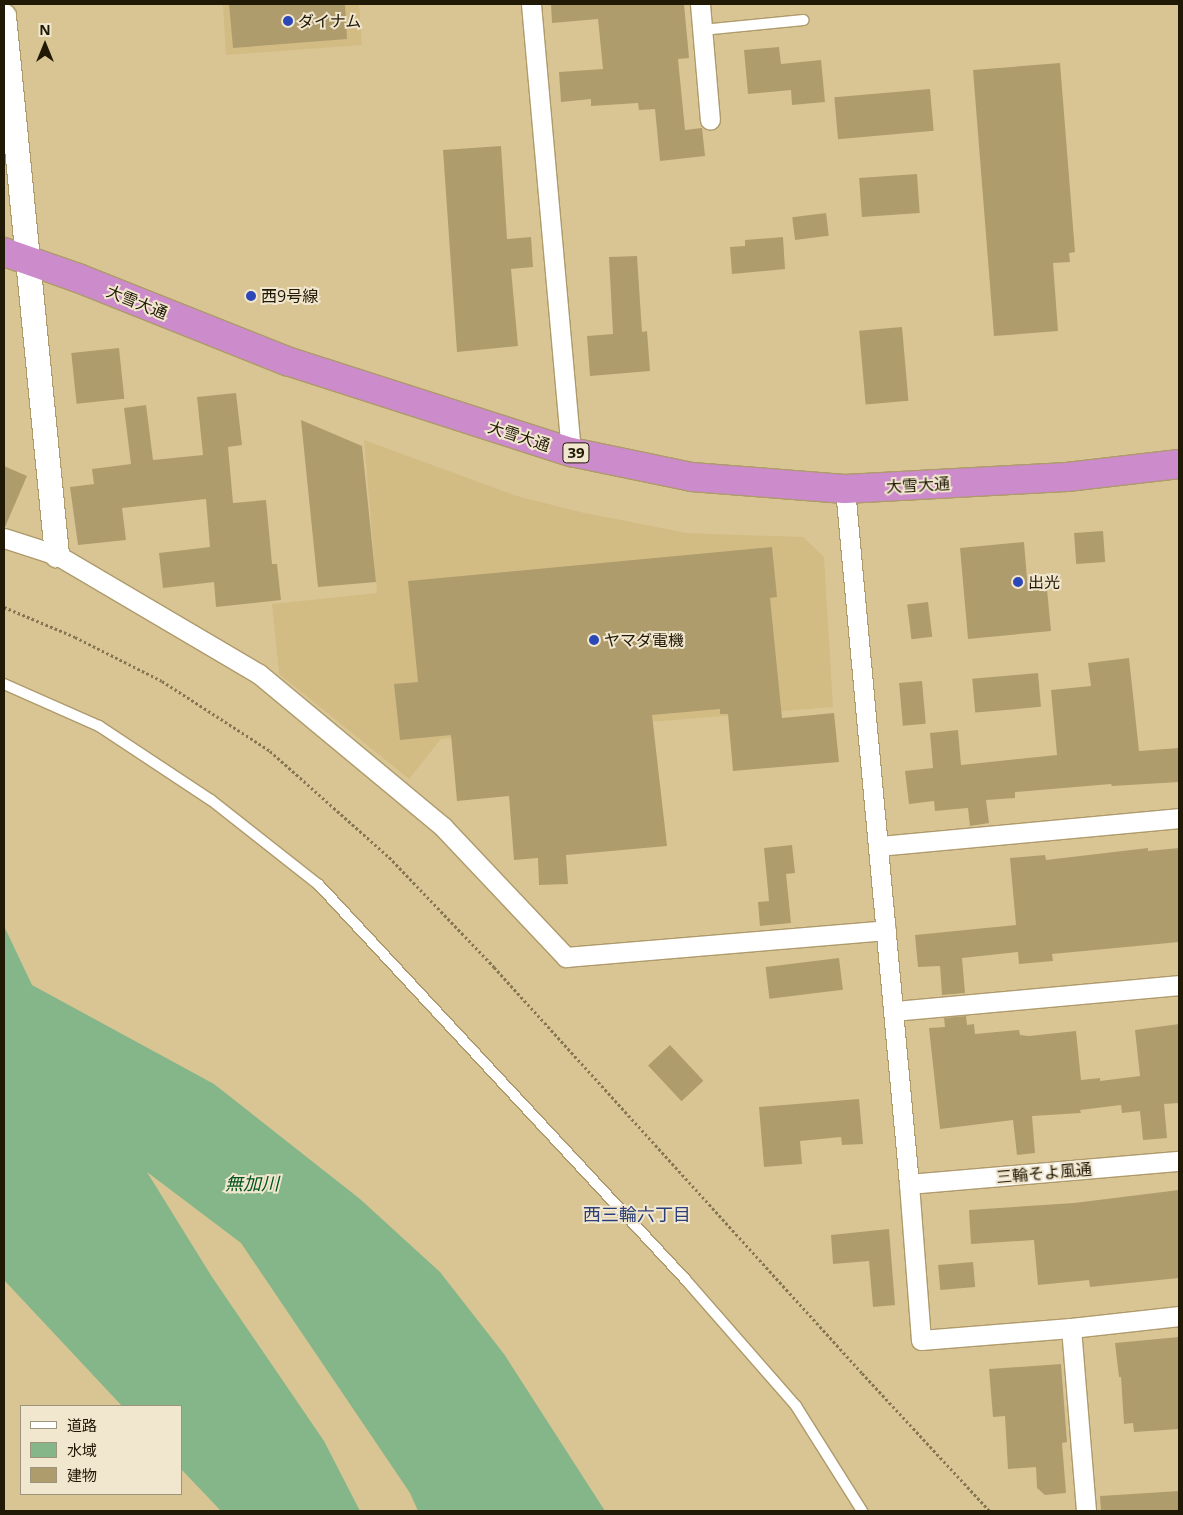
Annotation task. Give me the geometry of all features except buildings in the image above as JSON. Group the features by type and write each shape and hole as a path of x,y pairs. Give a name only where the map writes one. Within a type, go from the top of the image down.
{"highway":[{"name":"大雪大通","path":"15,256 78,278 287,361 570,452 692,477 845,489 1067,477 1179,464"}],"street":[{"path":"531,4 570,452"},
{"path":"700,4 710,120"},
{"path":"4,16 15,256 57,555"},
{"path":"845,489 894,1011 921,1340 1071,1328 1179,1316"},
{"path":"4,538 57,555 259,674 443,827 566,957 886,930"},
{"path":"879,846 1179,818"},
{"path":"894,1011 1179,985"},
{"name":"三輪そよ風通","path":"909,1184 1179,1161"},
{"path":"1071,1328 1086,1511"}],"lane":[{"path":"702,30 804,20"},
{"path":"4,684 100,726 211,800 319,885 679,1272 790,1399 862,1511"}],"path":[{"path":"4,607 75,637 162,681 270,752 389,856 494,967 862,1373 990,1511"}],"shaded area":[{"name":"ダイナム","path":"223,4 359,4 362,45 226,55"},
{"path":"364,440 517,496 580,512 687,533 803,537 824,557 833,707 441,739 409,779 279,674 272,604 377,593"}],"water":[{"name":"無加川","path":"4,926 32,985 214,1084 360,1199 440,1272 504,1354 605,1511 418,1511 410,1493 241,1243 147,1172 212,1277 324,1441 360,1511 221,1511 182,1470 182,1405 121,1405 4,1280"}],"place":[{"name":"ダイナム","path":"288,21"},
{"name":"西9号線","path":"251,296"},
{"name":"出光","path":"1018,582"},
{"name":"ヤマダ電機","path":"594,640"}],"district":[{"name":"西三輪六丁目","path":"637,1214"}]}
